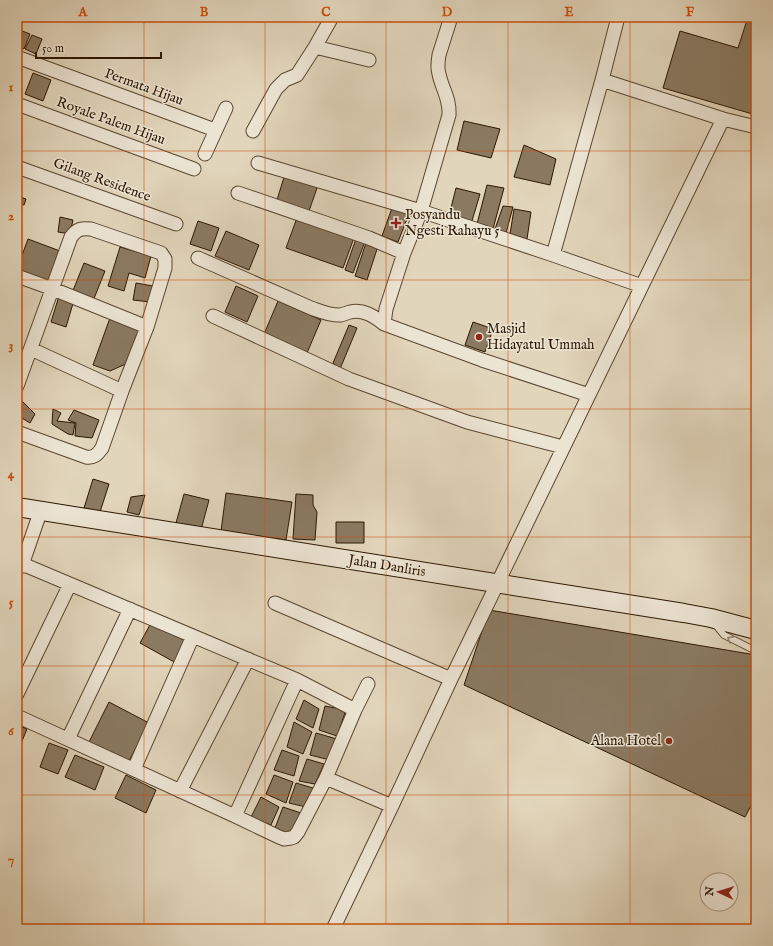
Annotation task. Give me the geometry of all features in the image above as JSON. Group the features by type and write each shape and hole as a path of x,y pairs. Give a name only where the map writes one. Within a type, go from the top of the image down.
{"street":[{"path":"253,131 276,89 286,80 297,75 332,17"},
{"path":"384,324 386,310 404,252 420,212 449,115 449,103 440,77 438,62 450,17"},
{"path":"554,255 618,17"},
{"path":"315,47 369,60"},
{"name":"Permata Hijau","path":"17,57 215,130"},
{"path":"602,80 723,119 756,127"},
{"name":"Royale Palem Hijau","path":"17,104 194,169"},
{"path":"205,154 226,108"},
{"path":"333,929 497,583 723,119"},
{"path":"258,163 420,212 554,255 642,286"},
{"name":"Gilang Residence","path":"17,167 176,224"},
{"path":"238,193 369,238 404,252"},
{"path":"17,386 74,232 79,229 91,229 161,253 165,259 165,268 147,327 102,448 96,456 86,457 17,432"},
{"path":"198,258 311,308 327,313 341,315 352,312 367,313 376,317 384,324 482,360 589,395"},
{"path":"17,276 147,327"},
{"path":"213,316 349,379 461,420 563,447"},
{"path":"31,349 122,391"},
{"name":"Jalan Danliris","path":"17,507 711,618 756,630"},
{"path":"41,510 19,565 70,584 297,680 355,710"},
{"path":"17,694 70,584"},
{"path":"275,603 451,679"},
{"path":"68,739 130,609"},
{"path":"134,769 194,636"},
{"path":"180,791 248,659"},
{"path":"235,816 297,680"},
{"path":"17,716 279,837 287,839 294,837 298,832 326,778 355,710 368,684"},
{"path":"326,778 392,806"}],"lane":[{"path":"711,618 724,635 756,652"}],"building":[{"path":"748,17 756,17 756,115 663,88 680,31 738,48"},
{"path":"17,29 30,34 24,49 17,46"},
{"path":"32,35 42,39 36,54 25,49"},
{"path":"17,64 22,66 17,79"},
{"path":"33,73 51,80 43,101 25,94"},
{"path":"464,121 500,129 491,158 457,150"},
{"path":"524,145 556,159 550,185 514,177"},
{"path":"285,174 318,185 308,214 276,203"},
{"path":"487,185 504,188 493,229 477,224"},
{"path":"456,188 480,194 471,224 449,216"},
{"path":"17,196 26,199 24,205 17,203"},
{"name":"Posyandu Ngesti Rahayu 5","path":"393,205 410,211 398,242 382,236"},
{"path":"503,206 513,207 506,233 495,229"},
{"path":"514,209 531,212 527,239 510,234"},
{"path":"298,215 355,235 343,268 286,248"},
{"path":"60,217 73,220 70,234 58,232"},
{"path":"198,221 219,228 211,251 190,244"},
{"path":"226,231 259,245 249,270 215,256"},
{"path":"357,236 366,239 353,273 345,270"},
{"path":"28,239 60,251 49,281 17,269"},
{"path":"367,240 379,243 367,280 355,276"},
{"path":"120,247 151,256 145,278 129,273 124,291 108,286"},
{"path":"84,263 105,271 93,301 72,293"},
{"path":"136,283 153,286 150,302 133,300"},
{"path":"236,286 258,296 247,322 225,312"},
{"path":"59,296 74,300 66,327 51,322"},
{"path":"278,301 321,320 307,353 264,334"},
{"path":"17,312 20,312 20,327 17,327"},
{"path":"110,318 140,329 128,363 110,371 93,365"},
{"name":"Masjid Hidayatul Ummah","path":"473,322 493,329 485,352 465,345"},
{"path":"349,325 357,328 340,369 333,363"},
{"path":"17,330 20,331 18,342 17,342"},
{"path":"20,399 35,414 30,423 17,415"},
{"path":"53,409 61,413 57,421 75,423 73,435 68,434 52,424"},
{"path":"74,410 99,420 92,438 75,436 76,423 68,420"},
{"path":"93,479 109,484 100,512 84,508"},
{"path":"226,493 292,502 286,540 221,531"},
{"path":"184,494 209,500 201,530 176,523"},
{"path":"296,494 313,495 313,505 317,512 315,540 293,539"},
{"path":"145,495 139,515 127,512 131,497"},
{"path":"336,522 364,522 364,543 336,543"},
{"name":"Alana Hotel","path":"489,610 756,655 756,796 745,817 464,685"},
{"path":"151,623 186,641 176,663 140,643"},
{"path":"304,700 319,709 313,728 296,719"},
{"path":"109,702 149,723 128,763 89,742"},
{"path":"325,706 346,710 337,736 319,730"},
{"path":"294,722 312,732 303,754 287,747"},
{"path":"17,725 27,729 17,753"},
{"path":"316,733 337,739 330,760 310,755"},
{"path":"49,743 68,750 58,774 40,767"},
{"path":"282,750 299,756 294,776 274,770"},
{"path":"75,755 104,767 95,790 65,777"},
{"path":"307,759 324,764 315,784 299,781"},
{"path":"126,775 156,790 146,813 115,798"},
{"path":"274,775 293,782 286,803 266,794"},
{"path":"296,783 313,788 306,807 289,803"},
{"path":"261,797 279,807 271,825 251,817"},
{"path":"283,807 304,814 292,837 275,828"}],"place":[{"name":"Posyandu Ngesti Rahayu 5","path":"396,223"},
{"name":"Masjid Hidayatul Ummah","path":"479,337"},
{"name":"Alana Hotel","path":"669,741"}]}
